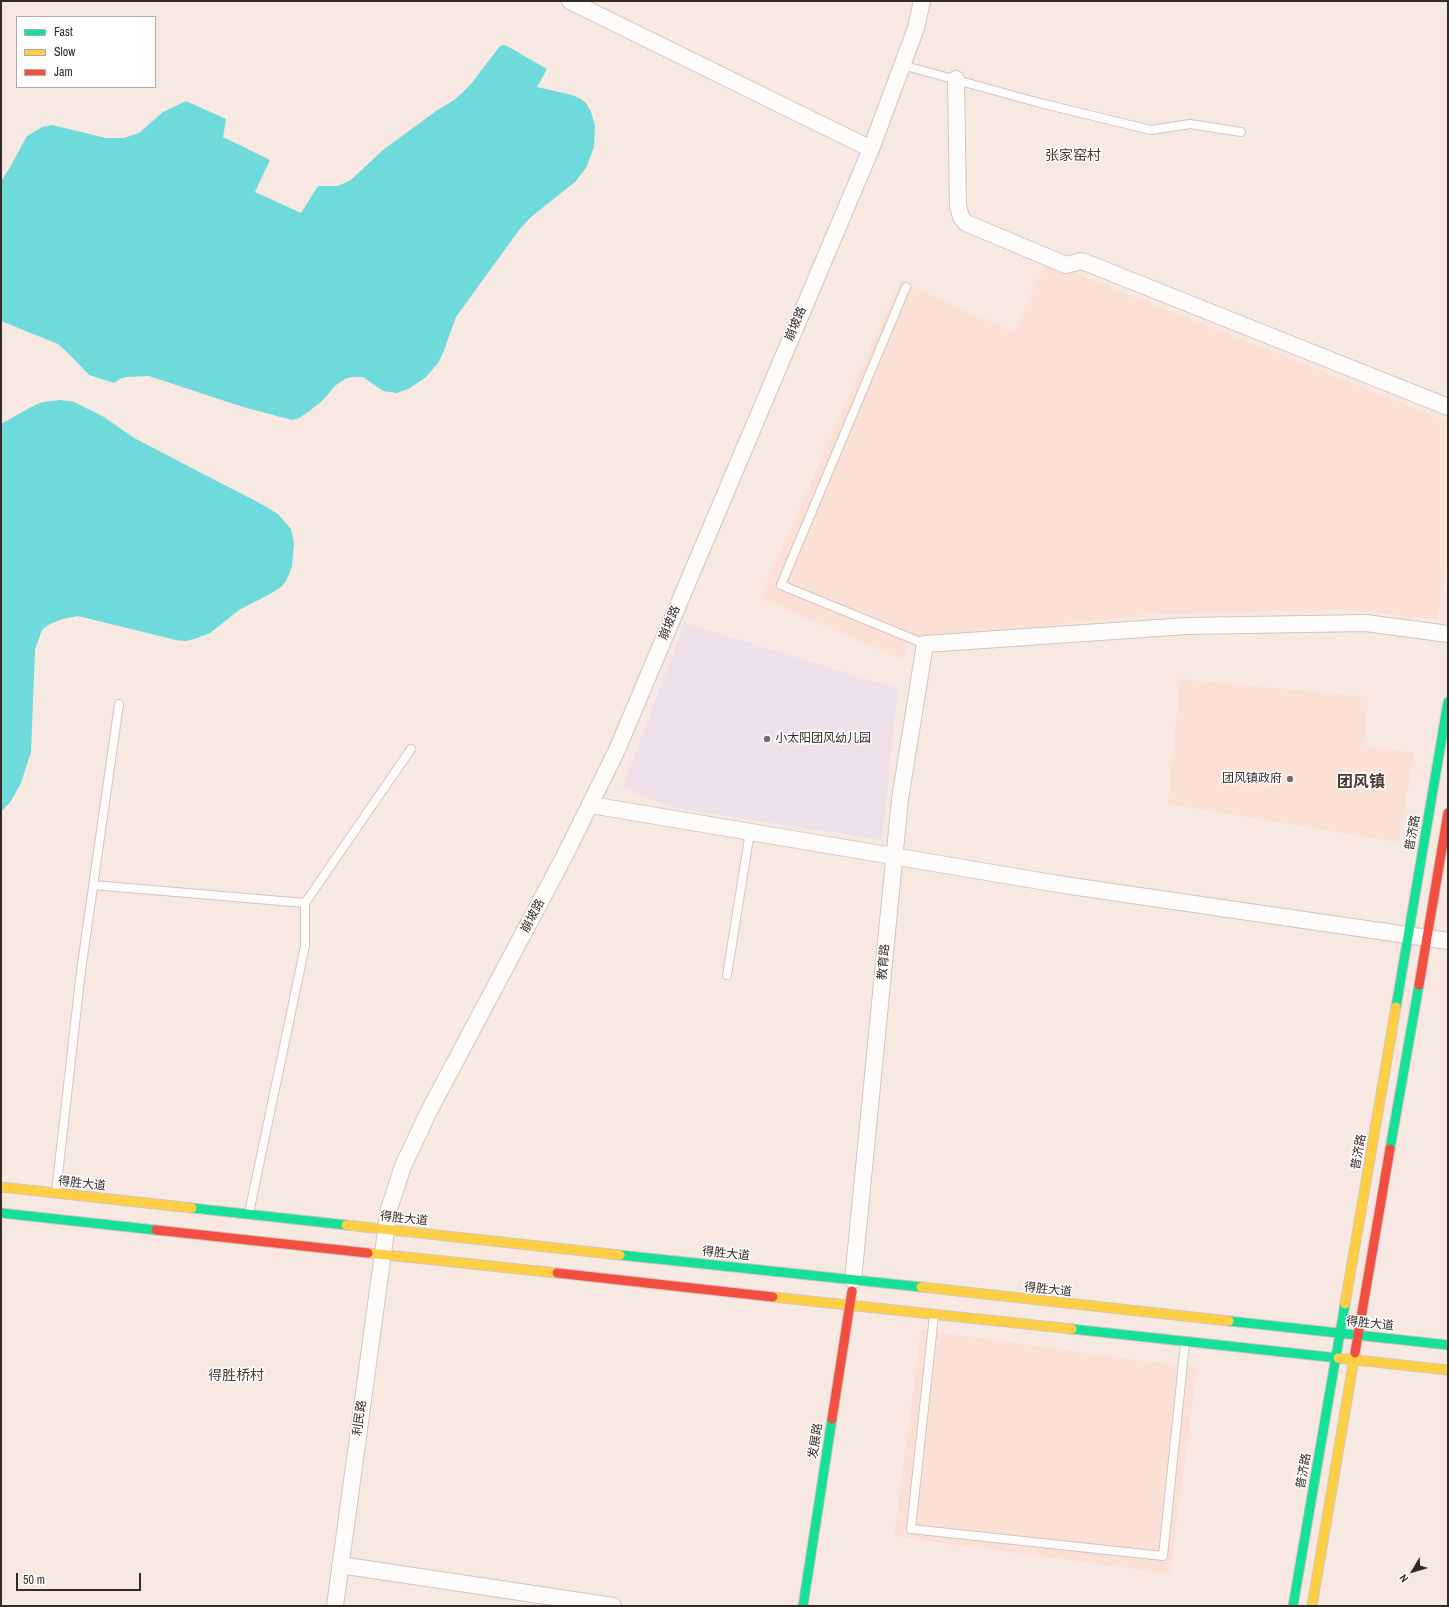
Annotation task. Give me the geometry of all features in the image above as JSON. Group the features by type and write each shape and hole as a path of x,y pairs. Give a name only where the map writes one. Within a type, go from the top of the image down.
{"main road":[{"name":"普济路","path":"1293,1606 1448,702"},
{"path":"1312,1606 1448,813"},
{"name":"得胜大道","path":"1,1187 1448,1345"},
{"path":"1,1213 1448,1370"},
{"name":"发展路","path":"803,1606 853,1280"}],"street":[{"path":"570,1 871,149"},
{"name":"崩坡路","path":"386,1229 389,1209 404,1166 428,1111 591,805 616,752 871,149 916,28 922,1"},
{"path":"956,79 958,206 961,217 966,224 1066,265 1082,261 1448,407"},
{"path":"925,644 1195,626 1366,623 1448,634"},
{"name":"教育路","path":"853,1280 900,799 925,644"},
{"path":"591,805 1071,886 1448,941"},
{"name":"利民路","path":"335,1606 386,1229"},
{"path":"340,1565 613,1606"}],"lane":[{"path":"902,64 1040,102 1151,130 1190,124 1241,132"},
{"path":"906,287 781,585 925,644"},
{"path":"56,1193 81,971 119,704"},
{"path":"249,1214 305,946 305,903 411,749"},
{"path":"727,975 750,832"},
{"path":"93,885 305,903"},
{"path":"934,1314 911,1529 1163,1556 1186,1342"}],"shaded area":[{"path":"1046,262 1448,421 1448,562 1437,620 1342,609 1145,615 932,638 911,633 903,660 760,598 900,281 1014,332"},
{"name":"小太阳团风幼儿园","path":"685,623 898,689 882,840 675,808 622,788"},
{"name":"团风镇政府","path":"1180,679 1368,697 1364,746 1414,753 1399,842 1168,804"},
{"path":"921,1330 1197,1368 1170,1574 894,1536"}],"water":[{"path":"503,45 547,69 537,87 572,95 586,103 591,112 595,126 594,147 586,168 575,182 531,217 519,230 456,317 438,363 426,377 410,388 397,393 383,391 363,377 351,377 336,385 322,401 308,412 299,418 292,420 243,407 149,376 126,377 114,383 89,375 58,344 1,321 1,181 27,136 42,127 52,125 106,138 124,138 139,133 163,112 186,101 226,119 223,137 270,160 255,192 301,213 318,186 338,186 351,180 383,150 460,95 471,84 500,46"},
{"path":"60,400 74,402 104,417 134,438 278,514 291,529 294,543 292,567 286,581 281,587 239,610 210,633 194,639 185,641 176,640 78,616 62,619 48,625 42,630 35,649 31,752 21,783 11,801 1,812 1,424 35,405 43,402"}],"traffic: fast":[{"path":"1396,1007 1448,702"},
{"path":"1390,1149 1419,985"},
{"path":"192,1208 346,1225"},
{"path":"1,1213 156,1230"},
{"path":"620,1255 921,1287"},
{"path":"1293,1606 1345,1304"},
{"path":"1229,1321 1448,1345"},
{"path":"1072,1329 1338,1358"},
{"path":"803,1606 832,1419"}],"traffic: slow":[{"path":"1345,1304 1396,1007"},
{"path":"1,1187 192,1208"},
{"path":"346,1225 620,1255"},
{"path":"368,1253 557,1273"},
{"path":"921,1287 1229,1321"},
{"path":"773,1297 1072,1329"},
{"path":"1312,1606 1355,1353"},
{"path":"1338,1358 1448,1370"}],"traffic: jam":[{"path":"1419,985 1448,813"},
{"path":"1355,1353 1390,1149"},
{"path":"156,1230 368,1253"},
{"path":"557,1273 773,1297"},
{"path":"832,1419 852,1291"}],"place":[{"name":"小太阳团风幼儿园","path":"767,739"},
{"name":"团风镇政府","path":"1290,779"}],"district":[{"name":"张家窑村","path":"1073,156"},
{"name":"团风镇","path":"1361,783"},
{"name":"得胜桥村","path":"236,1376"}]}
